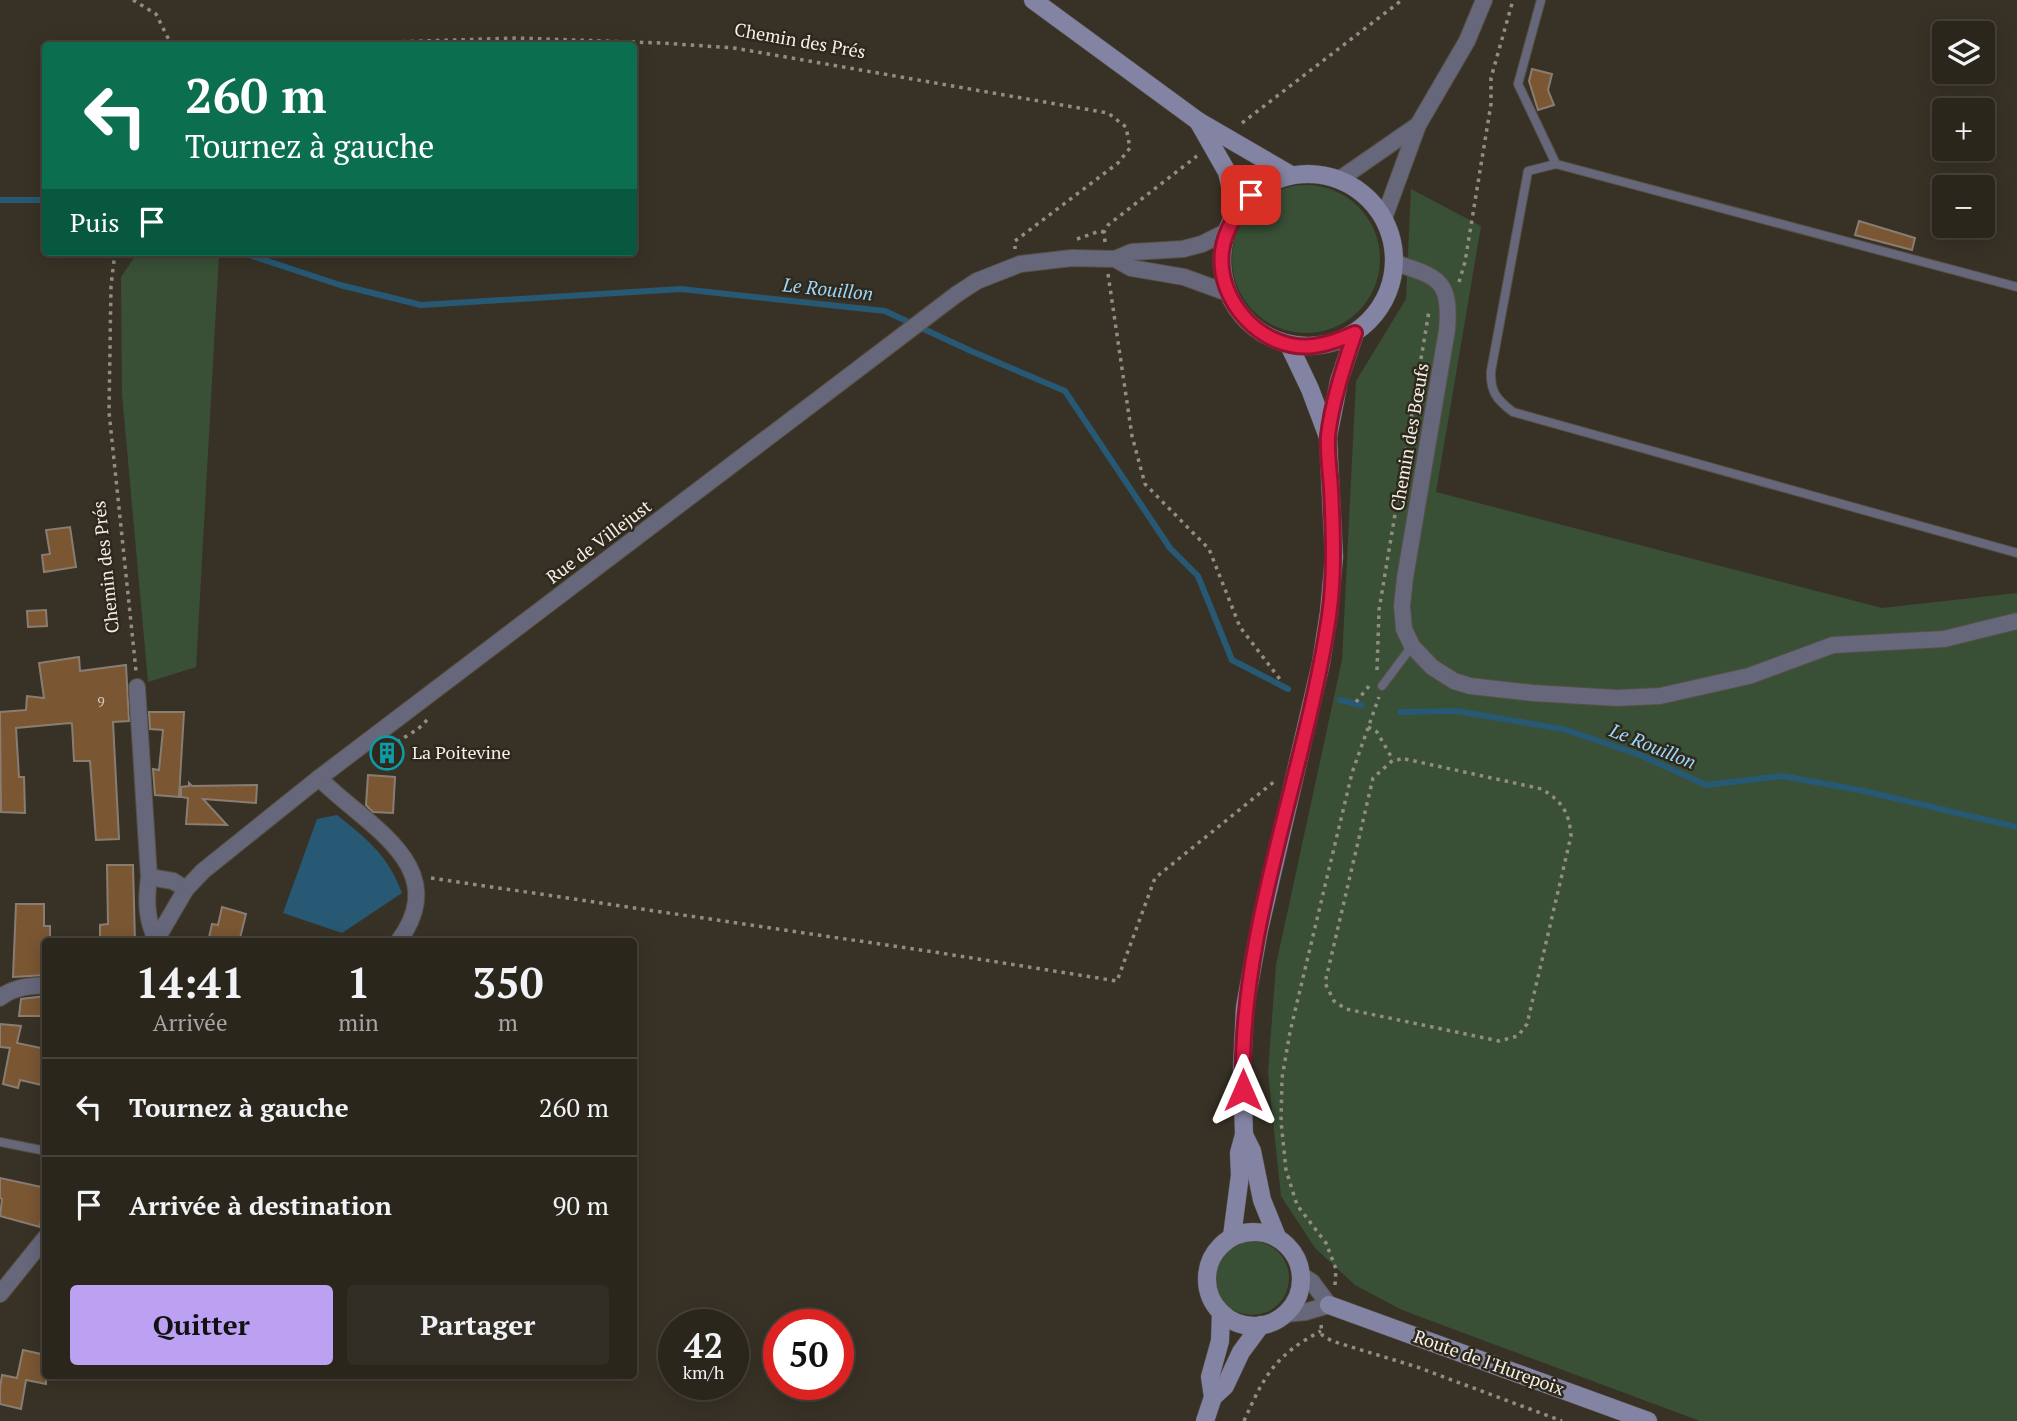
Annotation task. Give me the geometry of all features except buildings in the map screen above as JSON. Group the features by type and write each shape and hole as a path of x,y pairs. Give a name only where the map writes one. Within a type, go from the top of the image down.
{"main road":[{"path":"1033,0 1198,121 1291,175"},
{"path":"1198,121 1227,172 1236,212"},
{"path":"1316,174 1340,179 1365,194 1384,218 1392,238 1395,263 1392,284 1384,303 1371,320 1355,333 1334,343 1289,345 1264,334 1242,316 1228,293 1222,252 1227,232 1236,212 1251,195 1270,183 1291,175 1316,174"},
{"path":"1232,1237 1244,1135 1242,1068 1245,1007 1259,930 1321,663 1334,556 1328,437 1339,380 1355,333"},
{"path":"1289,345 1310,388 1328,437"},
{"path":"1244,1135 1252,1151 1262,1200 1277,1237 1293,1253 1301,1275 1297,1297 1285,1314 1261,1325 1233,1321 1221,1313 1209,1294 1207,1272 1211,1257 1220,1245 1247,1232 1262,1232 1277,1237"},
{"name":"Route de l'Hurepoix","path":"1329,1305 1648,1421"},
{"path":"1205,1421 1213,1397 1210,1377 1220,1341 1221,1313"},
{"path":"1213,1397 1225,1386 1241,1352 1261,1325"}],"street":[{"path":"1384,218 1418,125 1467,41 1484,0"},
{"path":"1340,179 1418,125"},
{"name":"Rue de Villejust","path":"156,938 186,889 203,871 319,778 940,306 977,281 1020,264 1040,260 1115,259 1132,253 1183,249 1202,244 1227,232"},
{"name":"Rue de Villejust","path":"1115,259 1131,268 1184,277 1228,293"},
{"name":"Chemin des Bœufs","path":"1395,263 1428,274 1438,281 1446,294 1449,311 1405,578 1402,606 1404,629 1412,646"},
{"path":"1412,646 1432,667 1454,681 1470,686 1533,694 1617,698 1660,696 1749,676 1833,645 1944,639 2017,621"},
{"path":"137,687 149,877 146,899 149,925 154,938"},
{"path":"319,778 336,796 396,846 409,863 415,876 415,915 401,938"},
{"path":"149,877 173,881 186,889"},
{"path":"0,998 26,986 42,985"},
{"path":"0,1294 42,1242"},
{"path":"1285,1314 1329,1305 1312,1282 1301,1275"}],"lane":[{"path":"1541,0 1518,84 1556,164"},
{"path":"2017,287 1556,164 1528,170 1490,386 1497,400 1513,412 2017,552"},
{"path":"1380,683 1412,646"},
{"path":"0,1142 42,1150"}],"path":[{"path":"133,0 156,14 170,42"},
{"path":"1242,123 1402,0"},
{"name":"Chemin des Prés","path":"392,42 517,38 632,42"},
{"name":"Chemin des Prés","path":"637,42 734,48 1108,113 1125,127 1130,148 1118,163 1015,241 1020,264"},
{"path":"1104,232 1108,225 1197,156"},
{"name":"Chemin des Prés","path":"115,256 111,286 109,412 137,687"},
{"path":"1108,277 1132,436 1145,484 1209,549 1240,627 1282,682"},
{"path":"1356,702 1368,686 1380,683"},
{"path":"1368,727 1377,732 1393,760"},
{"path":"1405,758 1542,789 1557,798 1570,818 1571,836 1527,1024 1518,1036 1499,1041 1346,1009 1334,1001 1325,983 1373,778 1393,760 1405,758"},
{"path":"415,876 1117,981 1154,878 1300,761"},
{"path":"1244,1421 1261,1383 1276,1362 1321,1331 1322,1335 1332,1341 1406,1363 1562,1421"}],"green space":[{"path":"1306,185 1334,191 1358,207 1374,231 1380,259 1374,287 1358,311 1334,327 1306,333 1278,327 1254,311 1238,287 1232,259 1238,231 1254,207 1278,191"},
{"path":"1411,189 1481,226 1436,492 1882,608 2017,593 2017,1421 1700,1421 1402,1310 1355,1285 1315,1248 1281,1196 1268,1073 1276,965 1342,660 1356,381 1406,299"},
{"path":"135,256 219,256 196,667 148,682 122,394 121,277"},
{"path":"1245,1241 1259,1241 1273,1247 1283,1257 1289,1278 1287,1292 1273,1309 1259,1315 1245,1315 1231,1309 1221,1299 1215,1285 1215,1271 1221,1257 1231,1247"}],"water":[{"path":"337,815 367,840 383,858 402,893 342,933 283,913 317,819"}],"waterway":[{"name":"Le Rouillon","path":"0,200 42,200"},
{"name":"Le Rouillon","path":"252,256 340,285 421,305 681,289 885,311 1065,391 1170,548 1198,576 1232,660 1288,689"},
{"name":"Le Rouillon","path":"1340,700 1362,705"},
{"name":"Le Rouillon","path":"1400,712 1456,711 1563,729 1640,755 1706,785 1783,776 1864,791 2017,827"}],"place":[{"name":"La Poitevine","path":"387,753"}],"route":[{"path":"1243,1090 1245,1007 1259,930 1321,663 1329,612 1334,556 1328,437 1339,380 1355,333 1334,343 1289,345 1264,334 1242,316 1228,293 1222,252 1236,212 1251,195"}]}
